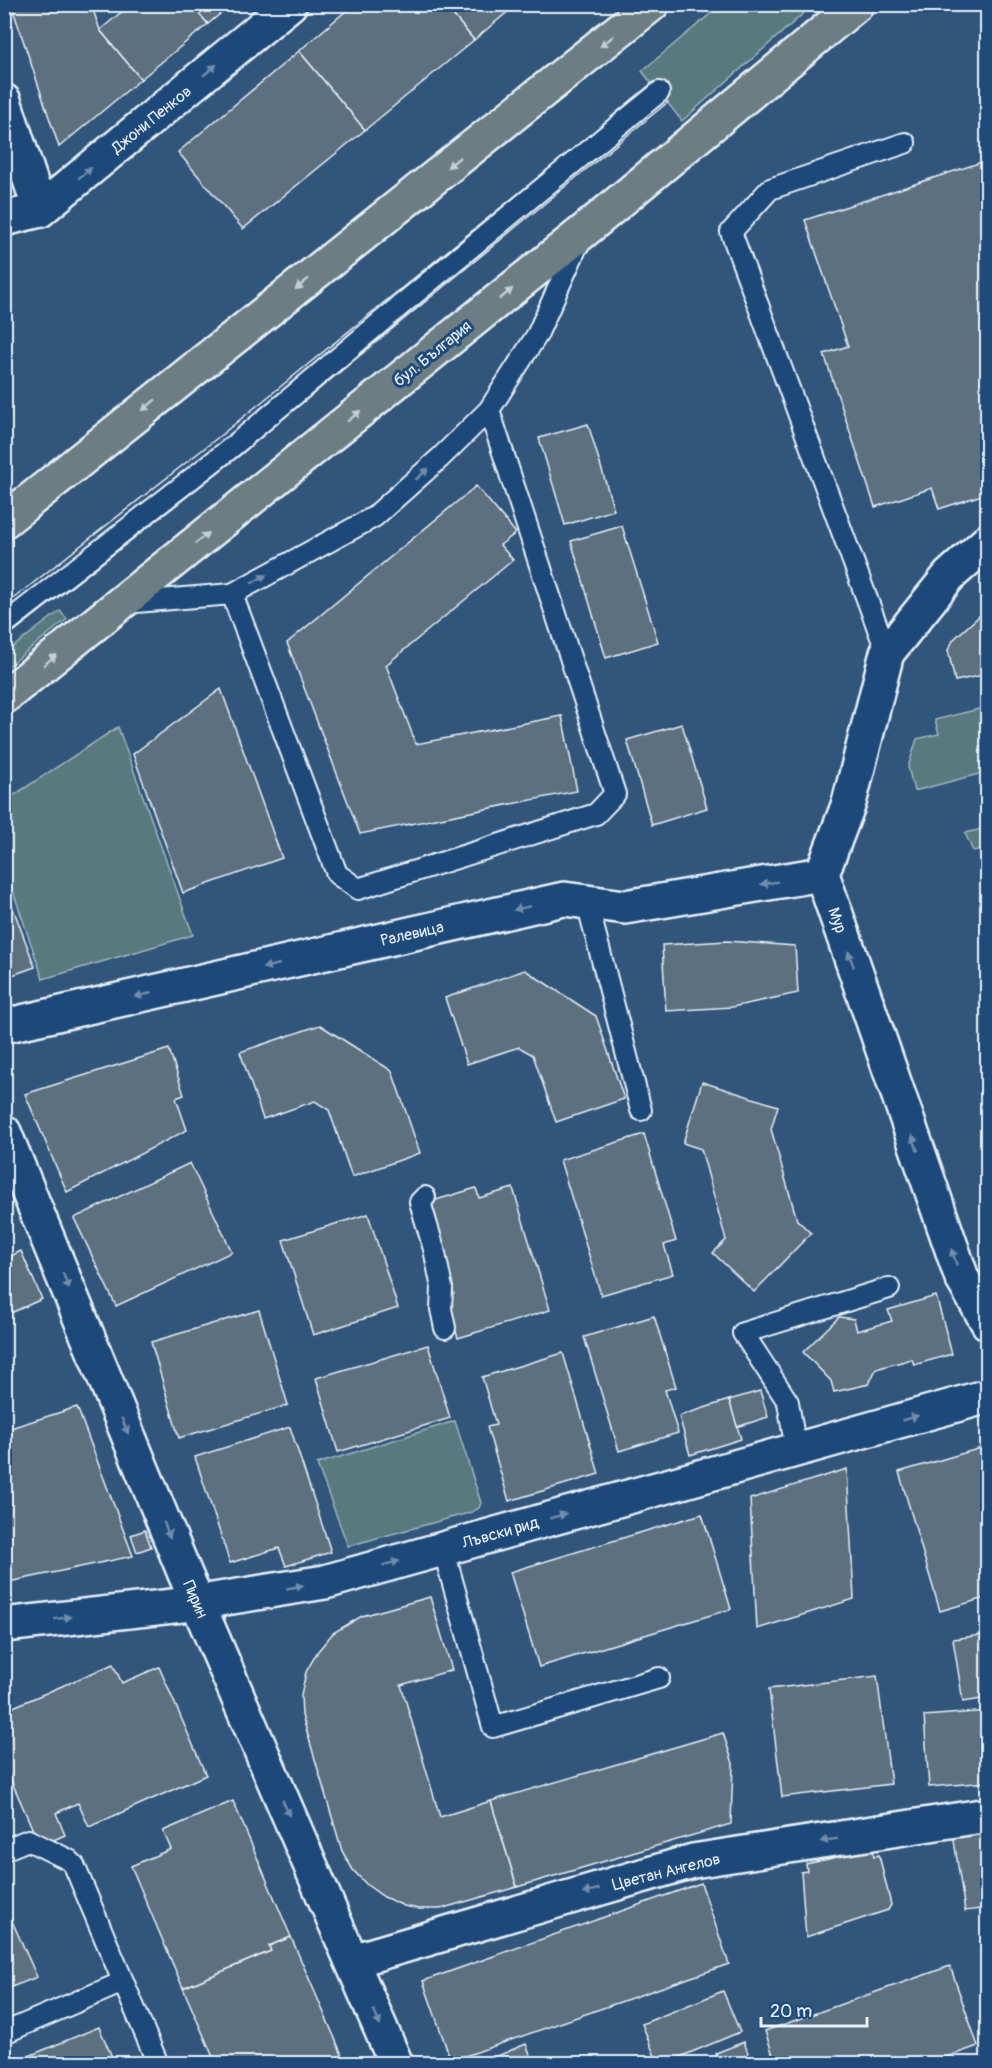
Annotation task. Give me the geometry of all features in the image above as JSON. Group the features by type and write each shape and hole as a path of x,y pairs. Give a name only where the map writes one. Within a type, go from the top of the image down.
{"main road":[{"path":"4,521 652,4"},
{"name":"бул. България","path":"4,697 584,231 857,4"}],"street":[{"name":"Джони Пенков","path":"4,219 40,210 290,4"},
{"path":"4,101 40,210"},
{"path":"822,874 849,803 887,653 949,576 987,541"},
{"name":"Ралевица","path":"4,1026 564,899 625,907 822,874"},
{"name":"Мур","path":"822,874 962,1278 987,1323"},
{"name":"Пирин","path":"4,1132 198,1603 396,2064"},
{"name":"Лъвски рид","path":"4,1625 198,1603 325,1582 987,1396"},
{"name":"Цветан Ангелов","path":"352,1961 693,1861 987,1815"}],"lane":[{"path":"4,625 231,448 659,92"},
{"path":"887,653 731,232 770,189 905,142"},
{"path":"121,603 232,594 374,517 489,410 537,335 584,231"},
{"path":"232,594 337,874 358,889 596,814 615,794 489,410"},
{"path":"587,902 641,1110"},
{"path":"425,1197 420,1202 434,1249 442,1288 441,1310 445,1328"},
{"path":"796,1450 788,1402 743,1333 889,1288"},
{"path":"444,1548 493,1727 659,1678"},
{"path":"4,1850 28,1840 74,1864 158,2064"},
{"path":"4,2033 123,1982"}],"green space":[{"path":"721,5 813,5 682,121 642,71"},
{"path":"60,611 67,619 5,669 5,653"},
{"path":"987,707 987,772 914,791 908,767 917,739 939,734 935,720"},
{"path":"118,727 193,935 43,979 5,868 5,801"},
{"path":"987,828 987,848 973,851 965,833"},
{"path":"455,1421 481,1503 479,1508 472,1512 348,1546 317,1464"}],"building":[{"path":"11,4 91,4 100,30 141,79 59,147"},
{"path":"131,4 191,4 208,24 141,79 100,30"},
{"path":"191,4 232,4 208,24"},
{"path":"354,4 444,4 474,40 365,130 299,51"},
{"path":"444,4 517,4 474,40"},
{"path":"299,51 365,130 243,229 178,152"},
{"path":"988,160 988,464 982,466 988,482 988,493 939,509 932,488 875,507 824,354 848,346 805,220"},
{"path":"588,424 614,510 565,525 539,438"},
{"path":"476,486 516,533 500,545 513,560 386,665 416,744 562,716 577,791 360,834 287,643"},
{"path":"622,526 658,642 606,658 571,541"},
{"path":"988,608 988,674 955,681 948,650 954,639"},
{"path":"221,689 282,858 183,893 133,754"},
{"path":"682,724 707,808 652,825 627,740"},
{"path":"4,884 35,967 4,978"},
{"path":"727,941 795,946 798,993 732,1007 666,1011 662,945"},
{"path":"525,970 596,1016 624,1099 556,1122 533,1055 519,1047 467,1064 445,998"},
{"path":"320,1025 392,1071 420,1153 352,1177 329,1110 315,1101 263,1119 240,1052"},
{"path":"169,1049 184,1095 176,1098 187,1130 67,1192 25,1094"},
{"path":"702,1082 778,1106 771,1129 797,1220 811,1233 754,1292 713,1253 726,1240 701,1149 683,1143"},
{"path":"644,1134 676,1241 664,1245 673,1274 601,1295 560,1160"},
{"path":"190,1163 232,1252 116,1306 74,1218"},
{"path":"476,1188 479,1198 513,1188 550,1310 458,1338 445,1297 454,1294 426,1203"},
{"path":"368,1214 398,1308 313,1335 283,1240"},
{"path":"21,1251 42,1299 4,1316 4,1259"},
{"path":"936,1296 952,1354 914,1365 912,1359 876,1369 869,1384 834,1392 831,1381 803,1352 839,1317 854,1319 857,1331 892,1321 888,1310"},
{"path":"259,1310 288,1405 179,1438 151,1342"},
{"path":"654,1316 676,1387 665,1390 678,1433 619,1451 584,1337"},
{"path":"428,1345 450,1418 338,1452 316,1378"},
{"path":"563,1353 599,1474 509,1501 487,1427 496,1425 482,1377"},
{"path":"760,1391 768,1417 737,1427 729,1400"},
{"path":"729,1400 741,1439 690,1455 679,1416"},
{"path":"77,1407 133,1556 4,1583 4,1456 9,1455 4,1441 4,1430"},
{"path":"290,1427 331,1552 286,1566 279,1548 230,1563 195,1457"},
{"path":"988,1446 988,1597 940,1611 899,1472"},
{"path":"847,1469 854,1599 757,1629 750,1499"},
{"path":"702,1514 731,1609 539,1667 510,1572"},
{"path":"145,1530 151,1547 137,1552 131,1535"},
{"path":"430,1597 452,1670 401,1685 440,1817 491,1801 517,1887 440,1909 419,1909 404,1906 384,1897 367,1885 353,1870 342,1851 302,1715 301,1695 306,1672 318,1651 333,1633 362,1616"},
{"path":"988,1634 988,1698 963,1702 953,1639"},
{"path":"113,1664 122,1683 159,1667 206,1775 89,1827 78,1803 56,1813 65,1835 40,1846 4,1764 4,1711"},
{"path":"877,1676 891,1784 782,1797 769,1689"},
{"path":"988,1711 988,1782 929,1787 924,1716"},
{"path":"723,1733 733,1763 731,1824 517,1887 491,1801"},
{"path":"233,1801 291,1937 269,1946 271,1951 183,1988 131,1866 171,1849 163,1831"},
{"path":"988,1829 988,1908 965,1911 953,1834"},
{"path":"873,1849 874,1856 879,1855 891,1905 888,1910 806,1937 801,1872 807,1871 806,1864"},
{"path":"701,1883 729,1964 451,2061 423,1981"},
{"path":"4,1903 37,1977 4,1990"},
{"path":"291,1937 346,2064 216,2064 183,1988 271,1951 269,1946"},
{"path":"950,1966 978,2046 927,2064 776,2064 765,2031"},
{"path":"723,1991 740,2032 663,2064 658,2064 642,2024"},
{"path":"99,2027 115,2064 12,2063"},
{"path":"744,2042 752,2064 720,2064 716,2053"},
{"path":"526,2044 534,2064 478,2064"}],"tram line":[{"path":"4,606 221,435 654,83"},
{"path":"4,638 234,459 668,102"}]}
